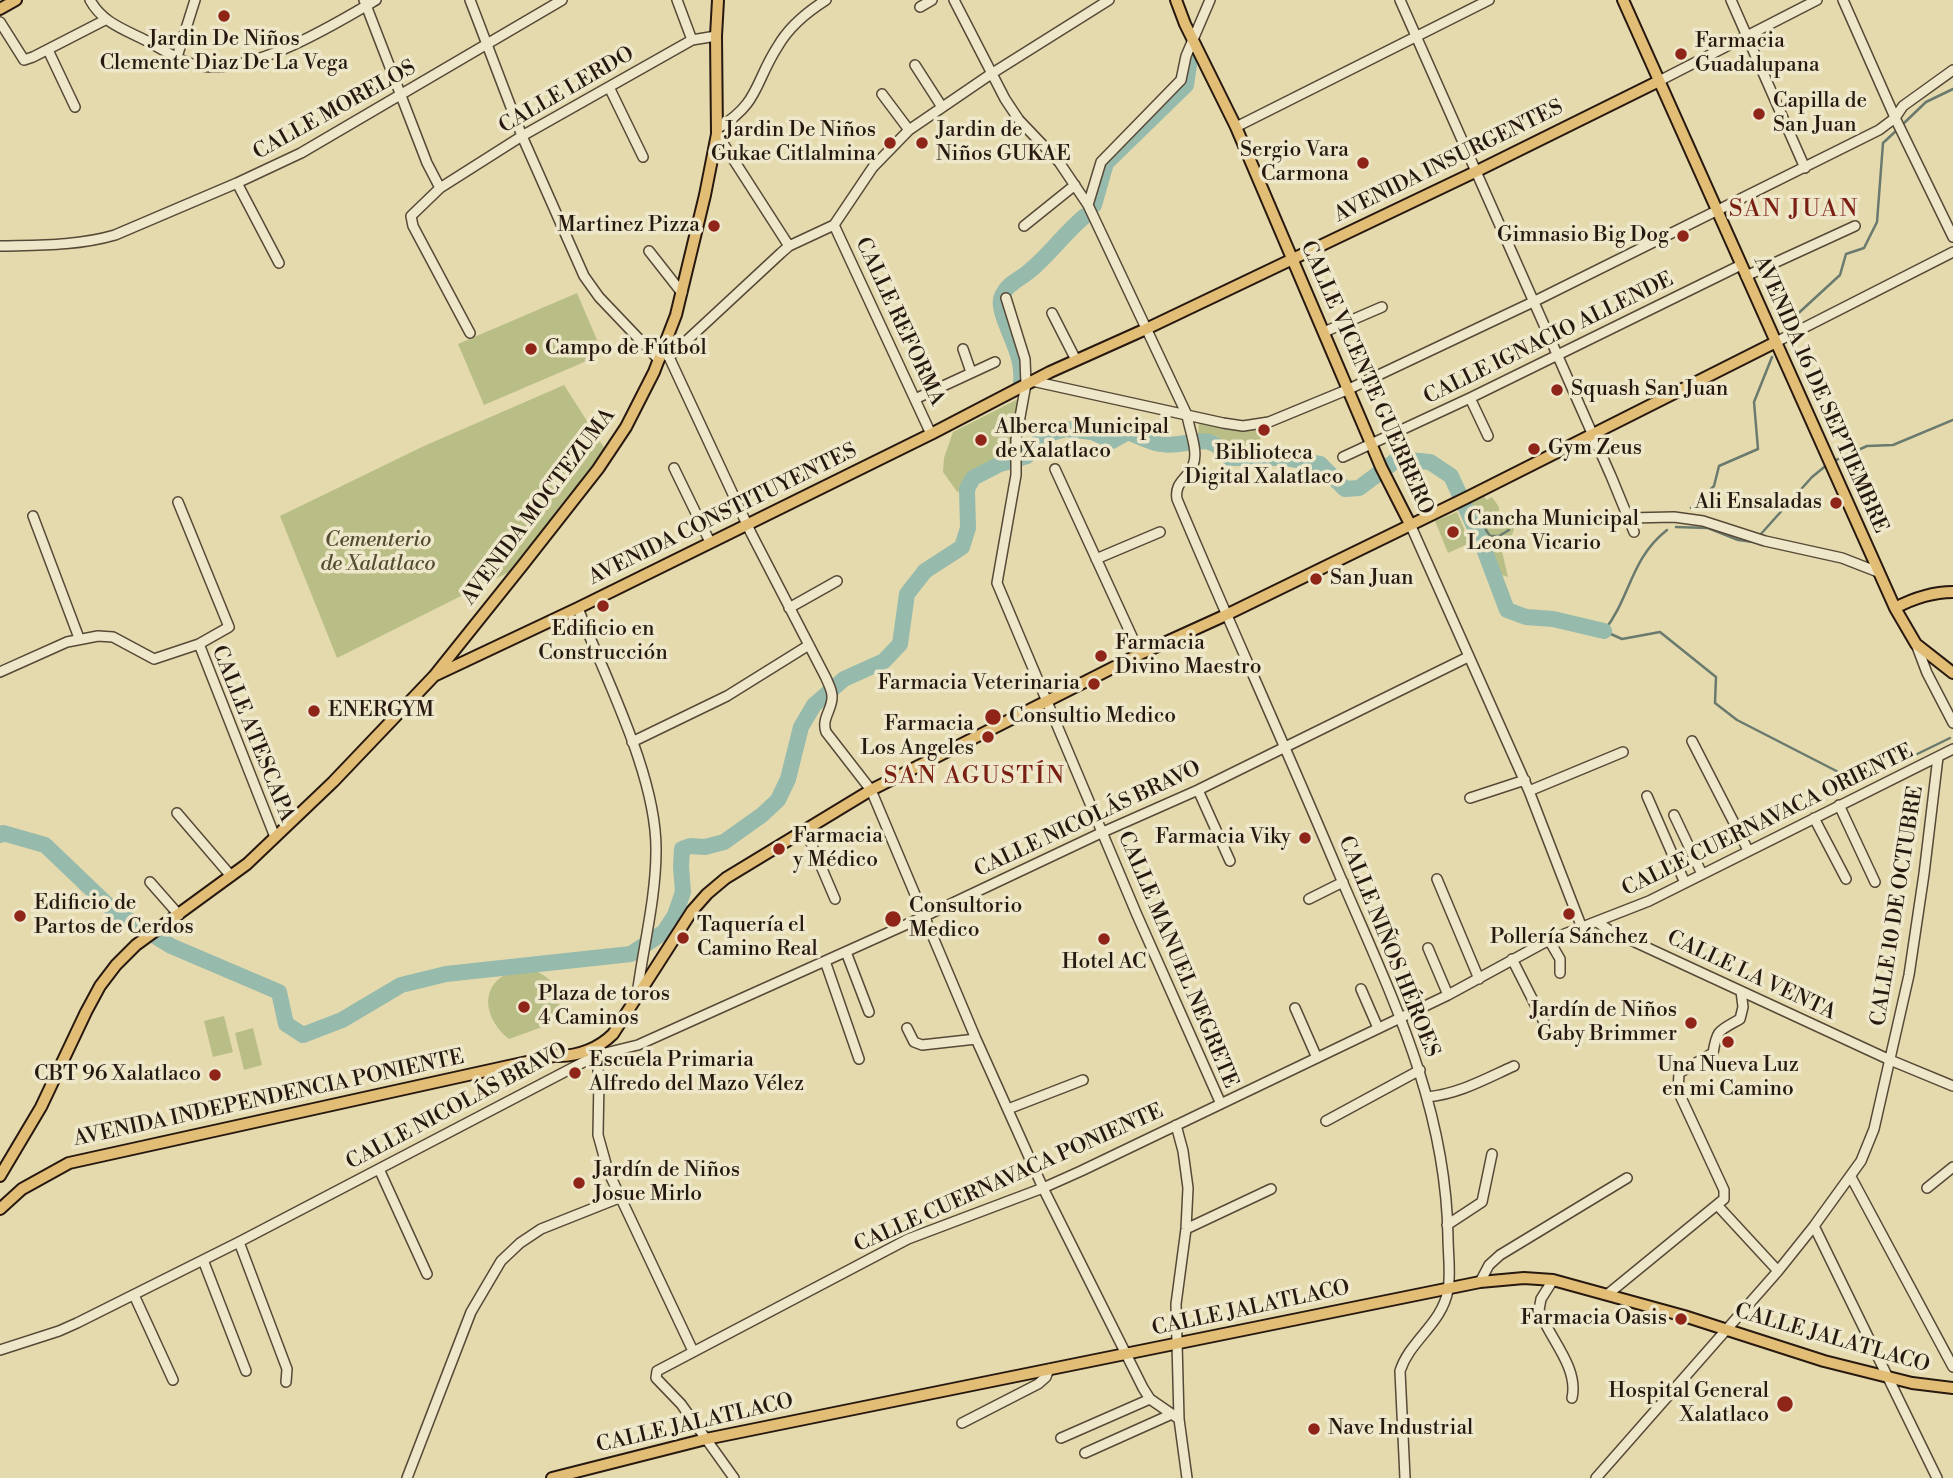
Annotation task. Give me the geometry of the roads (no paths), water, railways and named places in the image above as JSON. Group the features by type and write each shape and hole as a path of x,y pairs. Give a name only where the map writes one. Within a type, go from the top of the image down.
{"main road":[{"path":"0,9 16,0"},
{"name":"AVENIDA MOCTEZUMA","path":"0,1176 41,1107 100,986 136,945 231,876 275,837 333,782 434,676 598,469 626,427 663,356 682,293 717,131 718,0"},
{"name":"AVENIDA 16 DE SEPTIEMBRE","path":"1623,0 1895,608 1916,644 1953,673"},
{"name":"CALLE VICENTE GUERRERO","path":"1178,2 1236,127 1381,467 1410,524"},
{"name":"AVENIDA INSURGENTES","path":"1029,382 1292,260 1659,81"},
{"name":"AVENIDA INDEPENDENCIA PONIENTE","path":"0,1209 22,1189 69,1163 559,1056 595,1051 607,1040 692,911 707,894 726,878 805,829 871,790 1140,654 1444,509 1776,342"},
{"name":"AVENIDA CONSTITUYENTES","path":"434,676 931,435 1029,382"},
{"path":"1895,608 1913,599 1939,592 1953,592"},
{"name":"AVENIDA INDEPENDENCIA PONIENTE","path":"559,1056 590,1042 617,1024"},
{"name":"CALLE JALATLACO","path":"552,1478 705,1438 1178,1345 1448,1288 1524,1278 1553,1280 1608,1294 1824,1361 1888,1378 1953,1388"}],"street":[{"path":"90,0 105,20 191,64 211,67 239,64 300,42 365,3 376,0"},
{"path":"177,57 195,0"},
{"path":"470,0 522,136 591,287 663,356 826,678 832,694 824,727 871,790 976,1040 1043,1188 1125,1355 1150,1399 1175,1416"},
{"name":"CALLE MORELOS","path":"0,246 82,243 116,235 237,183 301,153 488,46 562,0"},
{"path":"677,0 692,40"},
{"path":"789,246 717,131 744,110 752,100 783,37 825,0"},
{"path":"920,7 932,0"},
{"path":"954,0 990,74 1019,120 1059,162 1088,205 1187,415"},
{"path":"663,356 789,246 834,225 873,167 909,130 990,74 1109,0"},
{"path":"1088,205 1101,162 1178,86 1183,75 1185,56 1210,0"},
{"path":"1400,0 1634,532"},
{"path":"1465,11 1468,0"},
{"path":"1236,127 1489,0"},
{"path":"1731,0 1805,169"},
{"path":"1659,81 1817,0"},
{"path":"1843,0 1897,123 1953,237"},
{"path":"365,3 427,163 440,188"},
{"path":"0,22 24,60 105,20"},
{"name":"CALLE LERDO","path":"470,333 411,221 413,213 440,188 522,136 692,40 716,36"},
{"path":"48,50 75,107"},
{"path":"915,65 943,107"},
{"path":"1006,298 1025,359 1029,382 1223,423 1256,425 1349,389 1897,123 1903,106 1953,70"},
{"path":"609,87 643,157"},
{"path":"882,94 909,130"},
{"path":"237,183 279,263"},
{"path":"1024,226 1075,185"},
{"name":"CALLE REFORMA","path":"834,225 931,435"},
{"name":"CALLE IGNACIO ALLENDE","path":"1343,457 1743,270 1855,226"},
{"path":"649,251 682,293"},
{"path":"1776,342 1953,251"},
{"path":"1324,332 1382,307"},
{"path":"1052,313 1076,360"},
{"path":"963,349 971,372"},
{"path":"915,399 995,362"},
{"name":"CALLE MANUEL NEGRETE","path":"1029,382 1014,456 1016,475 997,583 1147,940 1221,1104"},
{"path":"1470,398 1488,436"},
{"name":"CALLE NIÑOS HÉROES","path":"1187,415 1194,449 1194,464 1179,483 1176,495 1399,1017 1420,1070 1442,1156 1448,1288 1443,1309 1400,1371 1405,1478"},
{"path":"674,468 710,542"},
{"path":"1055,469 1140,654"},
{"path":"178,502 229,627 199,644"},
{"path":"0,671 79,638 33,516"},
{"path":"1629,518 1674,517 1703,521 1765,541 1842,558 1878,572"},
{"name":"CALLE VICENTE GUERRERO","path":"1410,524 1530,791 1582,928"},
{"path":"1096,559 1160,532"},
{"path":"789,608 837,581"},
{"path":"578,608 632,742 652,808 655,873 637,995"},
{"name":"CALLE ATESCAPA","path":"79,638 113,637 154,659 199,644 275,837"},
{"path":"1916,644 1927,673 1953,723"},
{"path":"632,742 727,696 809,645"},
{"name":"CALLE NICOLÁS BRAVO","path":"0,1350 59,1331 134,1295 379,1169 595,1051 638,1045 923,917 1102,832 1198,790 1284,745 1468,657"},
{"path":"1692,741 1748,850"},
{"name":"CALLE CUERNAVACA ORIENTE","path":"1597,922 1649,901 1953,749"},
{"path":"1530,791 1623,752"},
{"name":"CALLE 10 DE OCTUBRE","path":"1890,1060 1909,975 1938,757"},
{"path":"1470,798 1525,780"},
{"path":"1198,790 1230,861"},
{"path":"1647,796 1685,883"},
{"path":"1839,805 1875,882"},
{"path":"177,813 231,876"},
{"path":"1674,816 1702,874"},
{"path":"1814,818 1846,878"},
{"path":"805,829 835,899"},
{"path":"1437,878 1479,979"},
{"path":"150,881 179,915"},
{"path":"1309,899 1343,882"},
{"name":"CALLE LA VENTA","path":"1597,922 1609,930 1890,1060 1953,1086"},
{"name":"CALLE CUERNAVACA PONIENTE","path":"705,1438 681,1404 655,1376 660,1369 908,1239 1043,1188 1448,995 1549,940 1597,922"},
{"path":"1549,940 1560,958 1560,973"},
{"path":"1428,948 1448,995"},
{"path":"845,952 869,1012"},
{"path":"1512,959 1549,1032"},
{"path":"825,961 859,1059"},
{"path":"1361,989 1378,1028"},
{"path":"1608,1294 1724,1199 1724,1191 1678,1091 1678,1081 1679,1073 1685,1068 1713,1053 1718,1031 1740,1019 1743,1007 1741,991"},
{"path":"1295,1008 1317,1058"},
{"path":"907,1028 914,1042 922,1045 976,1040"},
{"path":"595,1051 599,1079 598,1135 608,1171 693,1351"},
{"path":"1596,1478 1778,1271 1851,1177 1861,1161 1874,1129 1890,1060"},
{"path":"1427,1097 1461,1091 1514,1066"},
{"path":"1326,1121 1420,1070"},
{"path":"1008,1109 1083,1080"},
{"path":"1176,1125 1188,1188 1186,1229 1176,1304 1178,1345 1175,1416 1187,1478"},
{"path":"1447,1225 1482,1202 1492,1154"},
{"path":"1927,1188 1953,1167"},
{"path":"379,1169 427,1274"},
{"path":"1851,1177 1953,1367"},
{"path":"1480,1282 1489,1265 1500,1255 1627,1178"},
{"path":"1186,1229 1272,1189"},
{"path":"407,1478 471,1312 501,1261 520,1243 541,1229 619,1198"},
{"path":"1718,1206 1778,1271"},
{"path":"1814,1227 1937,1478"},
{"path":"239,1242 287,1369 286,1382"},
{"path":"203,1260 246,1371"},
{"path":"1553,1280 1541,1299 1539,1310 1572,1377 1572,1398"},
{"path":"134,1295 173,1380"},
{"path":"962,1423 1038,1384 1046,1377 1049,1369"},
{"path":"1061,1438 1150,1399"},
{"path":"1085,1453 1175,1416"},
{"path":"705,1438 734,1478"}],"waterway":[{"path":"1094,205 1106,163 1186,85 1191,52"},
{"path":"1902,125 1926,102 1953,89"},
{"path":"1791,320 1840,275 1846,254 1864,248 1877,222 1883,143 1897,130"},
{"path":"1021,383 1016,348 1002,312 1002,297 1008,287 1035,266 1085,216"},
{"path":"1691,508 1714,486 1719,466 1758,449 1754,402 1772,357"},
{"path":"1834,461 1867,446 1893,445 1953,420"},
{"path":"0,835 3,833 45,845 113,910 171,946 279,992 286,1024 303,1035 342,1020 401,985 446,974 631,954 664,932 675,915 683,892 682,849 724,842 778,800 788,779 801,727 814,705 844,679 884,661 900,644 907,594 925,571 962,547 968,528 967,489 973,478 1000,464 1027,456 1044,435 1066,429 1092,432 1112,441 1128,432 1160,444 1205,441 1213,443 1230,458 1286,458 1320,464 1345,489 1359,488 1398,459 1430,462 1451,476 1481,541 1507,610 1526,617 1553,619 1604,631"},
{"path":"1760,535 1812,477 1828,464"},
{"path":"1467,511 1476,513"},
{"path":"1481,523 1490,536 1499,536 1509,530"},
{"path":"1676,527 1708,528 1738,540 1754,542"},
{"path":"1667,530 1645,553 1604,631 1622,639 1660,632 1716,677 1715,703 1737,720 1852,779 1866,779 1950,738"}],"place":[{"name":"Jardin De Niños Clemente Diaz De La Vega","path":"224,16"},
{"name":"Farmacia Guadalupana","path":"1681,54"},
{"name":"Capilla de San Juan","path":"1759,114"},
{"name":"Jardin De Niños Gukae Citlalmina","path":"890,143"},
{"name":"Jardin de Niños GUKAE","path":"922,143"},
{"name":"Sergio Vara Carmona","path":"1363,163"},
{"name":"Martinez Pizza","path":"714,226"},
{"name":"Gimnasio Big Dog","path":"1683,236"},
{"name":"Campo de Fútbol","path":"531,349"},
{"name":"Squash San Juan","path":"1557,390"},
{"name":"Biblioteca Digital Xalatlaco","path":"1264,430"},
{"name":"Alberca Municipal de Xalatlaco","path":"981,440"},
{"name":"Gym Zeus","path":"1534,449"},
{"name":"Ali Ensaladas","path":"1836,503"},
{"name":"Cancha Municipal Leona Vicario","path":"1453,532"},
{"name":"San Juan","path":"1316,579"},
{"name":"Edificio en Construcción","path":"603,606"},
{"name":"Farmacia Divino Maestro","path":"1101,656"},
{"name":"Farmacia Veterinaria","path":"1094,684"},
{"name":"ENERGYM","path":"314,711"},
{"name":"Consultio Medico","path":"993,717"},
{"name":"Farmacia Los Angeles","path":"988,737"},
{"name":"Farmacia Viky","path":"1305,838"},
{"name":"Farmacia y Médico","path":"779,849"},
{"name":"Pollería Sánchez","path":"1569,914"},
{"name":"Edificio de Partos de Cerdos","path":"20,916"},
{"name":"Consultorio Medico","path":"893,919"},
{"name":"Taquería el Camino Real","path":"683,938"},
{"name":"Hotel AC","path":"1104,939"},
{"name":"Plaza de toros 4 Caminos","path":"524,1007"},
{"name":"Jardín de Niños Gaby Brimmer","path":"1691,1023"},
{"name":"Una Nueva Luz en mi Camino","path":"1728,1042"},
{"name":"Escuela Primaria Alfredo del Mazo Vélez","path":"575,1073"},
{"name":"CBT 96 Xalatlaco","path":"215,1075"},
{"name":"Jardín de Niños Josue Mirlo","path":"579,1183"},
{"name":"Farmacia Oasis","path":"1681,1319"},
{"name":"Hospital General Xalatlaco","path":"1785,1404"},
{"name":"Nave Industrial","path":"1314,1429"}],"district":[{"name":"SAN JUAN","path":"1794,210"},
{"name":"SAN AGUSTÍN","path":"975,777"}],"park label":[{"name":"Cementerio de Xalatlaco","path":"378,553"}]}
